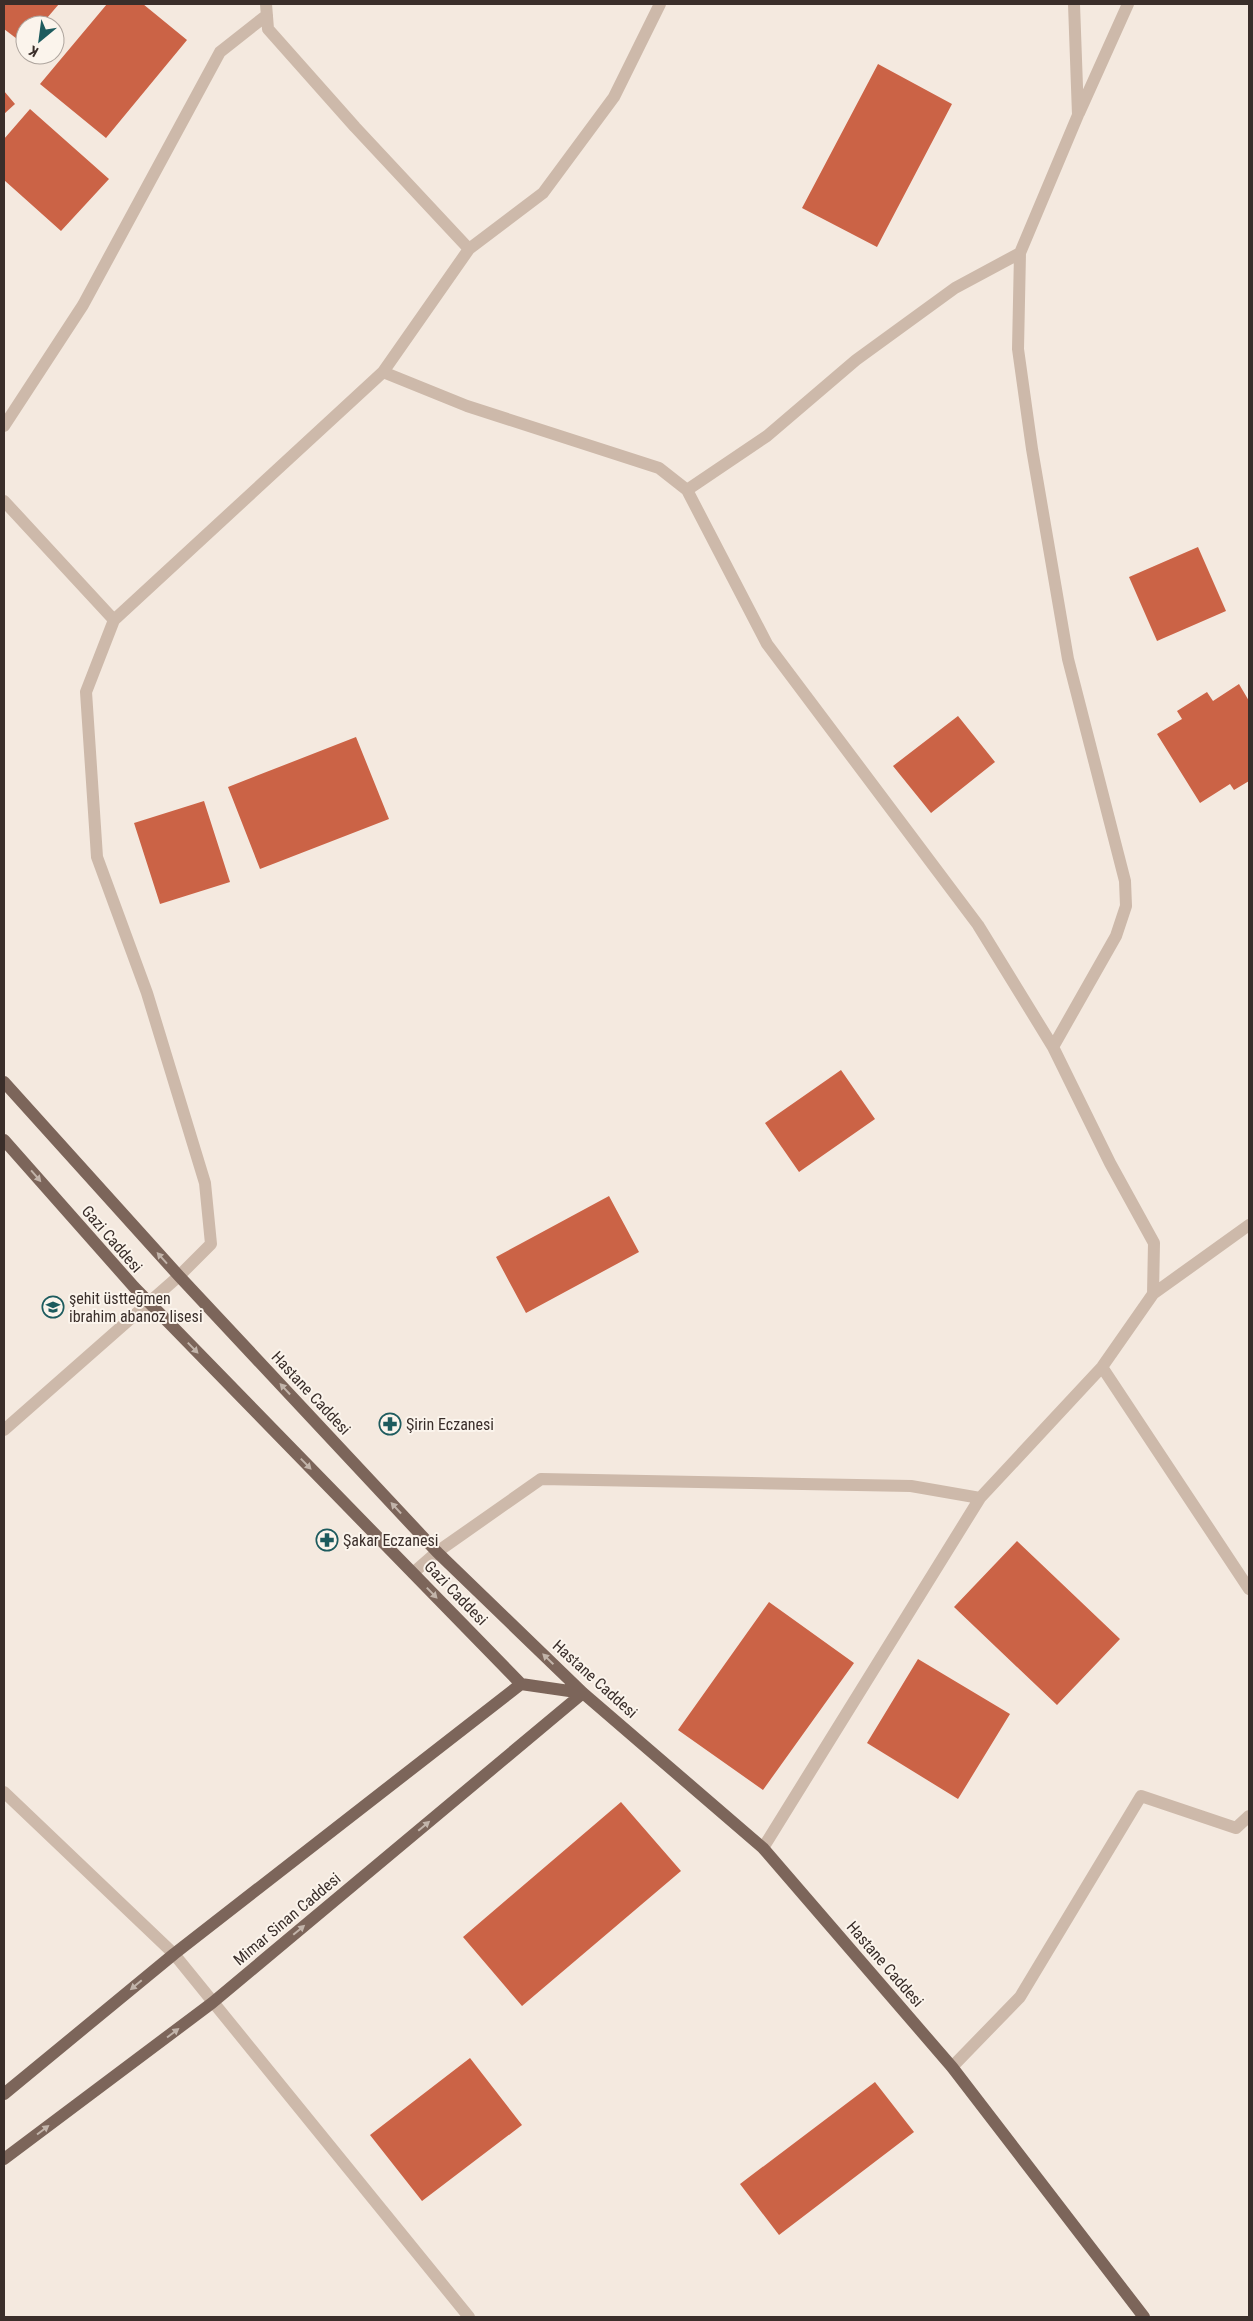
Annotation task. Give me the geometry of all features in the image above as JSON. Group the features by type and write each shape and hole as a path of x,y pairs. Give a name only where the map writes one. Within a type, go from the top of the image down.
{"main road":[{"name":"Hastane Caddesi","path":"4,1082 179,1276 437,1552 584,1693 763,1848 952,2066 1144,2317"},
{"name":"Gazi Caddesi","path":"4,1140 149,1303 521,1684"},
{"path":"4,2094 174,1954 521,1684 584,1693"},
{"name":"Mimar Sinan Caddesi","path":"4,2159 212,2003 584,1693"}],"street":[{"path":"4,1430 149,1303 211,1244 205,1183 147,994 97,857 86,692 114,620 383,372 469,249 543,193 614,97 660,4"},
{"path":"1074,4 1078,115"},
{"path":"1052,1048 1116,936 1126,906 1125,881 1068,660 1032,449 1018,348 1020,253 1078,115 1128,4"},
{"path":"267,9 268,29 355,127 469,249"},
{"path":"4,426 83,305 220,52 267,9"},
{"path":"687,490 767,436 856,360 955,288 1020,253"},
{"path":"383,372 466,406 658,468 687,490 767,644 978,925 1052,1048 1110,1163 1154,1243 1153,1294"},
{"path":"4,501 114,620"},
{"path":"763,1848 980,1498 1102,1367 1153,1294 1249,1225"},
{"path":"1102,1367 1249,1589"},
{"path":"413,1573 437,1552 541,1479 911,1486 980,1498"},
{"path":"4,1792 174,1954 469,2317"},
{"path":"952,2066 1020,1997 1141,1796 1236,1828 1249,1816"}],"building":[{"path":"4,4 59,4 50,15 15,15 15,37 4,29"},
{"path":"107,4 143,4 187,40 106,138 40,84 56,65 65,65 65,54"},
{"path":"878,64 952,104 877,247 802,208"},
{"path":"4,91 15,104 4,114"},
{"path":"30,109 109,179 61,231 4,180 4,139"},
{"path":"1198,547 1226,611 1157,641 1129,577"},
{"path":"1239,684 1249,701 1249,781 1234,790 1230,784 1200,803 1157,734 1182,719 1177,711 1207,692 1213,701"},
{"path":"958,716 995,762 931,813 893,766"},
{"path":"356,737 389,819 260,869 228,787"},
{"path":"204,801 230,882 160,904 134,823"},
{"path":"841,1070 875,1119 799,1172 765,1123"},
{"path":"609,1196 639,1252 526,1313 496,1257"},
{"path":"1017,1541 1120,1639 1057,1705 954,1607"},
{"path":"769,1602 854,1663 763,1790 678,1730"},
{"path":"918,1659 1010,1714 958,1799 867,1743"},
{"path":"621,1802 681,1871 522,2006 463,1937"},
{"path":"470,2058 522,2125 422,2201 370,2135"},
{"path":"875,2082 914,2132 779,2235 740,2184"}],"place":[{"name":"şehit üstteğmen ibrahim abanoz lisesi","path":"53,1307"},
{"name":"Şirin Eczanesi","path":"390,1424"},
{"name":"Şakar Eczanesi","path":"327,1540"}]}
